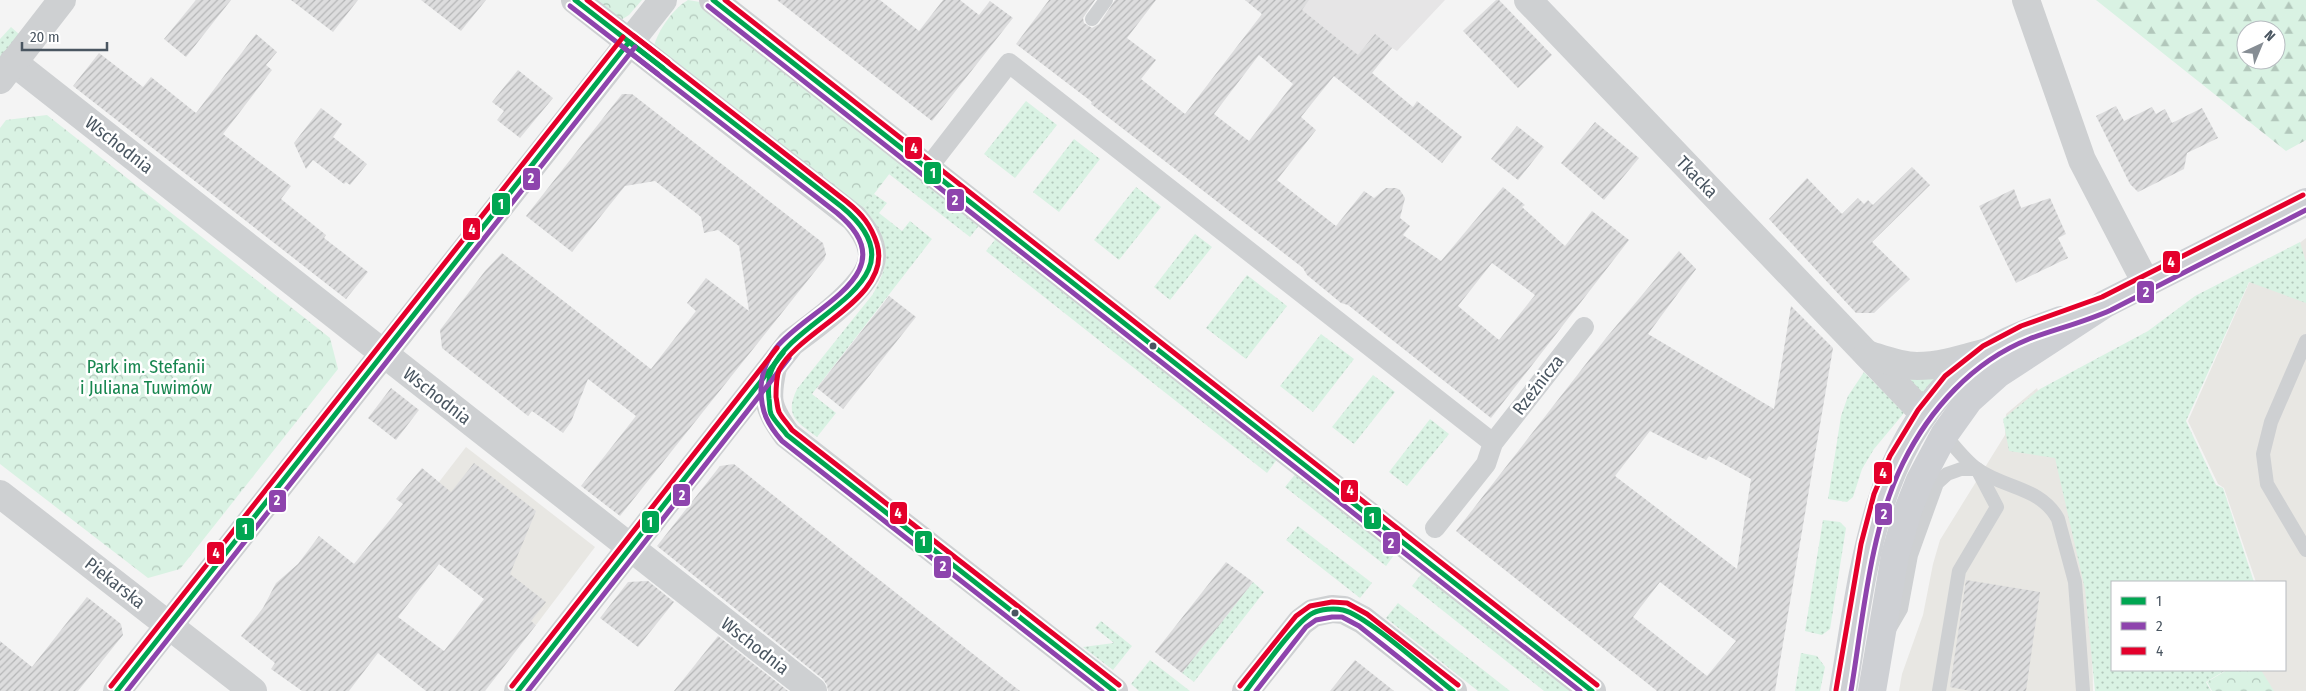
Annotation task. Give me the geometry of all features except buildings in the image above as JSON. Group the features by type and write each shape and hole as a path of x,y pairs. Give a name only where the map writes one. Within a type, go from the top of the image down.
{"main road":[{"path":"1872,691 1895,555 1908,510 1920,480 1944,435 1969,400 1998,374 2105,304 2304,206"},
{"path":"1843,691 1868,545 1881,497 1896,460 1924,414 1950,381 1987,352 2024,333 2105,304"}],"street":[{"path":"7,71 62,0"},
{"path":"518,691 791,343 844,302 865,275 872,256 867,234 854,218 575,0"},
{"path":"117,691 663,0"},
{"path":"713,0 1592,691"},
{"name":"Tkacka","path":"1528,0 1924,414"},
{"path":"2026,0 2082,160 2146,283"},
{"path":"927,168 1009,63 1493,443"},
{"name":"Wschodnia","path":"7,71 383,354 813,691"},
{"name":"Rzeźnicza","path":"1435,528 1486,464 1493,443 1584,327"},
{"name":"Tkacka","path":"1865,354 1891,362 1917,366 1951,362 1987,352"},
{"path":"773,367 768,391 771,413 787,435 1114,691"},
{"name":"Piekarska","path":"0,494 253,691"},
{"path":"1246,691 1301,622 1312,613 1332,610 1344,610 1363,620 1453,691"}],"lane":[{"path":"1092,19 1106,0"},
{"path":"2306,341 2271,422 2262,454 2267,484 2306,550"},
{"path":"1924,414 1977,469 1997,507 1959,571 1939,691"},
{"path":"1880,646 1901,609 1911,554 1936,483 1947,474 1961,469 1977,469 2014,488 2038,496 2053,510 2058,519 2075,582 2083,691"}],"shaded area":[{"path":"1273,0 1445,0 1397,51 1392,48 1355,93 1260,17"},
{"path":"2306,238 2306,691 2265,691 2254,671 2286,671 2286,581 2256,581 2224,488 2218,484 2188,421 2249,283"},
{"path":"2037,388 2049,422 2091,582 2093,691 1899,691 1902,674 1923,615 1933,564 1940,540 2005,435 2006,414"},
{"path":"466,447 595,547 536,625 491,590 439,482"}],"green space":[{"path":"589,0 642,0 629,15 621,20"},
{"path":"688,0 700,2 900,160 861,211 654,46 667,20 677,8"},
{"path":"2096,0 2306,0 2306,140 2286,151"},
{"path":"11,27 20,35 0,60 0,39"},
{"path":"1026,101 1057,125 1015,178 984,154"},
{"name":"Park im. Stefanii i Juliana Tuwimów","path":"47,115 330,338 338,369 180,569 148,578 0,464 0,128 6,120"},
{"path":"1074,139 1100,159 1059,212 1033,192"},
{"path":"900,160 981,223 970,237 889,174"},
{"path":"1136,187 1161,207 1119,260 1094,240"},
{"path":"874,194 887,203 879,213 902,231 910,221 932,239 812,394 836,413 817,437 795,418 792,412 793,398 797,389 873,294 880,280 884,269 885,250 877,232 861,211"},
{"path":"1195,234 1212,247 1170,300 1154,287"},
{"path":"998,236 1278,458 1267,473 986,251"},
{"path":"2300,242 2306,262 2306,303 2249,282 2186,421 2216,485 2223,488 2254,581 2111,581 2111,671 2224,671 2206,682 2211,691 2095,691 2085,589 2055,458 2009,451 2003,419 2040,389 2148,331 2195,296"},
{"path":"1247,275 1287,306 1246,359 1206,328"},
{"path":"1321,334 1354,359 1313,412 1280,386"},
{"path":"1900,371 1943,371 1923,394"},
{"path":"1864,372 1904,413 1874,449 1862,469 1853,497 1847,502 1828,499 1841,416 1848,396"},
{"path":"1373,375 1395,392 1354,444 1332,427"},
{"path":"1430,419 1449,434 1407,486 1389,472"},
{"path":"1297,472 1397,551 1386,566 1285,487"},
{"path":"1823,520 1840,522 1846,528 1830,629 1822,635 1805,631"},
{"path":"1298,526 1372,583 1360,598 1286,540"},
{"path":"1423,572 1574,691 1544,691 1412,586"},
{"path":"1253,582 1264,592 1194,682 1182,673"},
{"path":"1398,603 1510,691 1478,691 1386,618"},
{"path":"1101,621 1132,646 1113,670 1083,647 1114,643 1095,628"},
{"path":"1801,653 1817,656 1825,667 1820,691 1795,691"},
{"path":"1150,660 1190,691 1139,691 1131,684"},
{"path":"2225,671 2262,671 2274,691 2212,691 2207,682"}],"transit line":[{"name":"1","path":"575,0 663,68"},
{"name":"4","path":"587,0 668,62"},
{"name":"1","path":"713,0 1592,691"},
{"name":"4","path":"725,0 1597,685"},
{"name":"2","path":"570,6 658,74"},
{"name":"2","path":"708,6 1580,691"},
{"name":"4","path":"634,36 852,206 865,220 875,237 878,263 871,281 859,297 805,341 790,355 779,370 776,397 778,410 783,419 792,430 1119,685"},
{"name":"4","path":"111,686 623,37"},
{"name":"1","path":"629,42 842,207 865,233 872,256 865,276 849,295 785,349 772,369 768,391 770,412 774,420 787,435 1114,691"},
{"name":"1","path":"117,691 629,42"},
{"name":"2","path":"127,691 635,47"},
{"name":"2","path":"624,48 837,213 857,234 863,254 858,271 846,288 791,333 776,348 765,368 761,384 762,405 766,418 777,435 782,441 1102,691"},
{"name":"4","path":"1836,690 1861,544 1874,494 1890,456 1918,410 1945,376 1983,346 2021,326 2102,297 2303,195"},
{"name":"2","path":"1851,691 1875,545 1892,489 1914,443 1926,424 1955,389 1989,360 2008,349 2029,339 2111,310 2306,210"},
{"name":"4","path":"512,686 777,348"},
{"name":"1","path":"518,691 783,353"},
{"name":"2","path":"528,691 789,358"},
{"name":"4","path":"1240,686 1296,616 1310,606 1332,602 1347,603 1367,614 1458,685"},
{"name":"1","path":"1246,691 1297,626 1313,613 1332,609 1343,610 1367,622 1453,691"},
{"name":"2","path":"1256,691 1306,627 1316,620 1332,617 1342,617 1359,626 1441,691"}]}
